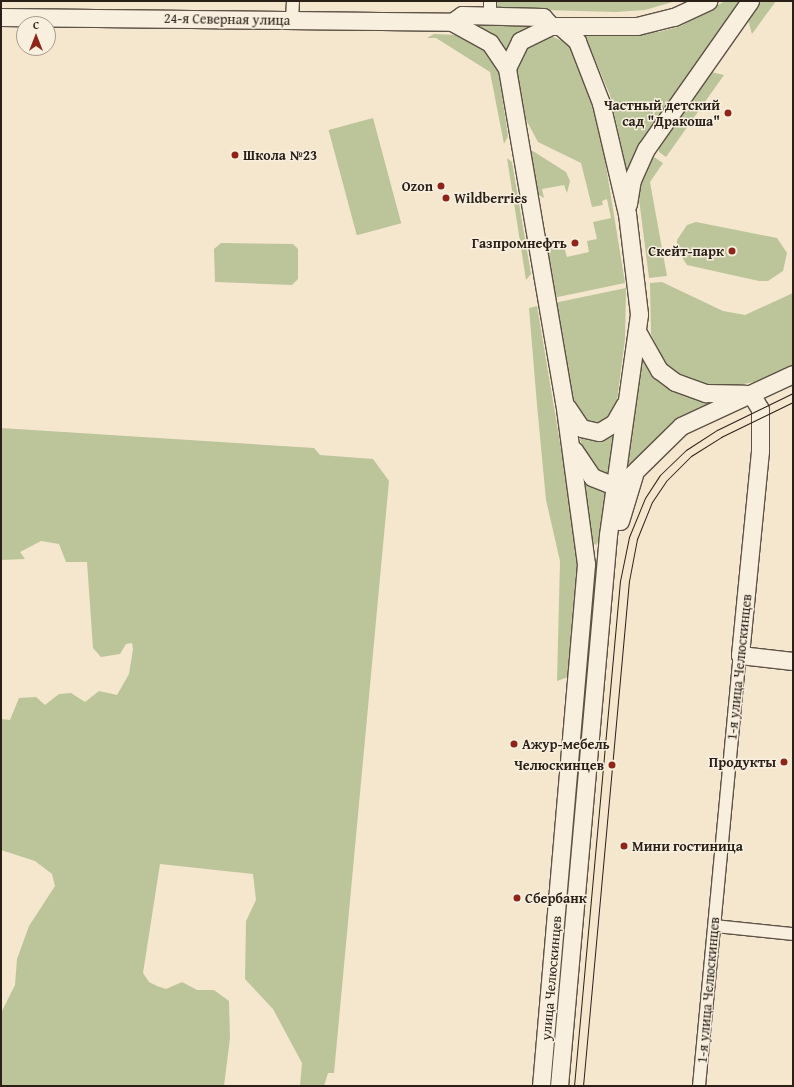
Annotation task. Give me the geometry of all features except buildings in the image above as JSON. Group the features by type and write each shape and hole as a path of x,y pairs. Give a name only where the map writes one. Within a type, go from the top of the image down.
{"main road":[{"name":"24-я Северная улица","path":"452,22 462,16 490,8 543,17 556,26 637,26 674,17 708,1"},
{"path":"627,214 632,180 646,149 750,1"},
{"name":"24-я Северная улица","path":"1,17 452,22 490,43 507,68"},
{"path":"507,68 520,41 556,26 573,35 589,66 627,214 639,300 638,333 626,402 617,485 608,535 610,542"},
{"name":"улица Челюскинцев","path":"507,68 564,402 586,564 541,1086"},
{"path":"638,333 659,370 675,382 706,392 751,394"},
{"path":"610,542 616,535 634,475 653,450 681,426 793,374"},
{"name":"1-я улица Челюскинцев","path":"740,655 760,451 760,409 751,394"},
{"path":"564,402 576,423 593,432 610,428 626,402"},
{"path":"570,445 592,477 617,485 634,475"},
{"name":"улица Челюскинцев","path":"559,1086 594,686 610,542"},
{"path":"740,655 793,661"},
{"path":"576,684 594,686"},
{"path":"562,842 580,844"}],"street":[{"path":"292,20 293,1"},
{"name":"1-я улица Челюскинцев","path":"699,1086 740,655"},
{"path":"714,926 793,934"}],"green space":[{"path":"493,1 676,1 645,10 616,12 507,9 497,7"},
{"path":"725,1 741,1 627,172 610,95 585,36 659,32 681,26"},
{"path":"761,1 776,1 752,34 748,20"},
{"path":"462,21 534,25 519,32 506,53 489,33"},
{"path":"434,34 458,35 483,44 498,68 508,136 504,144 490,72 436,38 427,38"},
{"path":"549,35 569,44 589,89 600,129 625,283 553,298 546,255 550,248 556,242 558,248 564,247 567,257 589,252 587,241 597,239 593,222 611,218 607,199 602,201 603,205 592,207 581,163 538,142 523,114 516,63 521,49"},
{"path":"711,72 724,75 666,157 659,152 659,143"},
{"path":"373,118 401,223 357,235 329,130"},
{"path":"528,148 566,172 570,181 567,193 564,185 542,189 544,198 535,193"},
{"path":"651,155 663,163 650,182 667,276 649,278 638,191"},
{"path":"507,158 512,162 531,274 526,280"},
{"name":"Скейт-парк","path":"696,222 777,238 787,253 783,271 768,281 759,281 687,265 677,249 677,240 687,225"},
{"path":"221,243 293,244 298,249 298,279 292,285 215,282 214,249"},
{"path":"662,282 723,311 745,315 793,293 793,366 759,381 718,389 669,372 651,334 650,283"},
{"path":"626,288 625,339 616,408 614,415 593,428 576,412 554,303"},
{"path":"537,306 579,556 571,676 557,681 560,561 546,500 537,405 529,308"},
{"path":"643,355 648,366 726,397 664,431 637,457 624,479"},
{"path":"617,427 612,478 602,477 583,451 579,433"},
{"path":"1,428 314,448 320,455 373,459 389,481 334,1073 328,1073 324,1086 300,1086 302,1063 273,1009 245,979 246,921 256,900 253,874 160,864 143,973 149,982 166,989 182,982 197,990 214,990 229,1001 230,1038 224,1086 2,1086 1,1013 15,985 17,959 29,926 55,886 52,874 35,861 1,850 1,719 10,720 19,698 36,697 45,705 59,694 71,693 85,702 99,691 117,695 129,674 133,649 132,643 126,644 120,654 101,657 93,648 87,562 66,562 59,544 41,541 20,552 25,559 1,560"},
{"path":"581,473 609,489 597,545 592,543"}],"tram line":[{"path":"574,1086 620,581 629,537 645,498 660,475 686,450 717,430 793,393"},
{"path":"583,1086 629,581 637,539 652,502 666,481 691,456 721,437 793,402"}],"place":[{"name":"Частный детский сад \"Дракоша\"","path":"728,113"},
{"name":"Школа №23","path":"235,155"},
{"name":"Ozon","path":"441,186"},
{"name":"Wildberries","path":"446,198"},
{"name":"Газпромнефть","path":"575,243"},
{"name":"Скейт-парк","path":"732,251"},
{"name":"Ажур-мебель","path":"514,744"},
{"name":"Продукты","path":"784,762"},
{"name":"Челюскинцев","path":"612,765"},
{"name":"Мини гостиница","path":"624,846"},
{"name":"Сбербанк","path":"517,898"}]}
